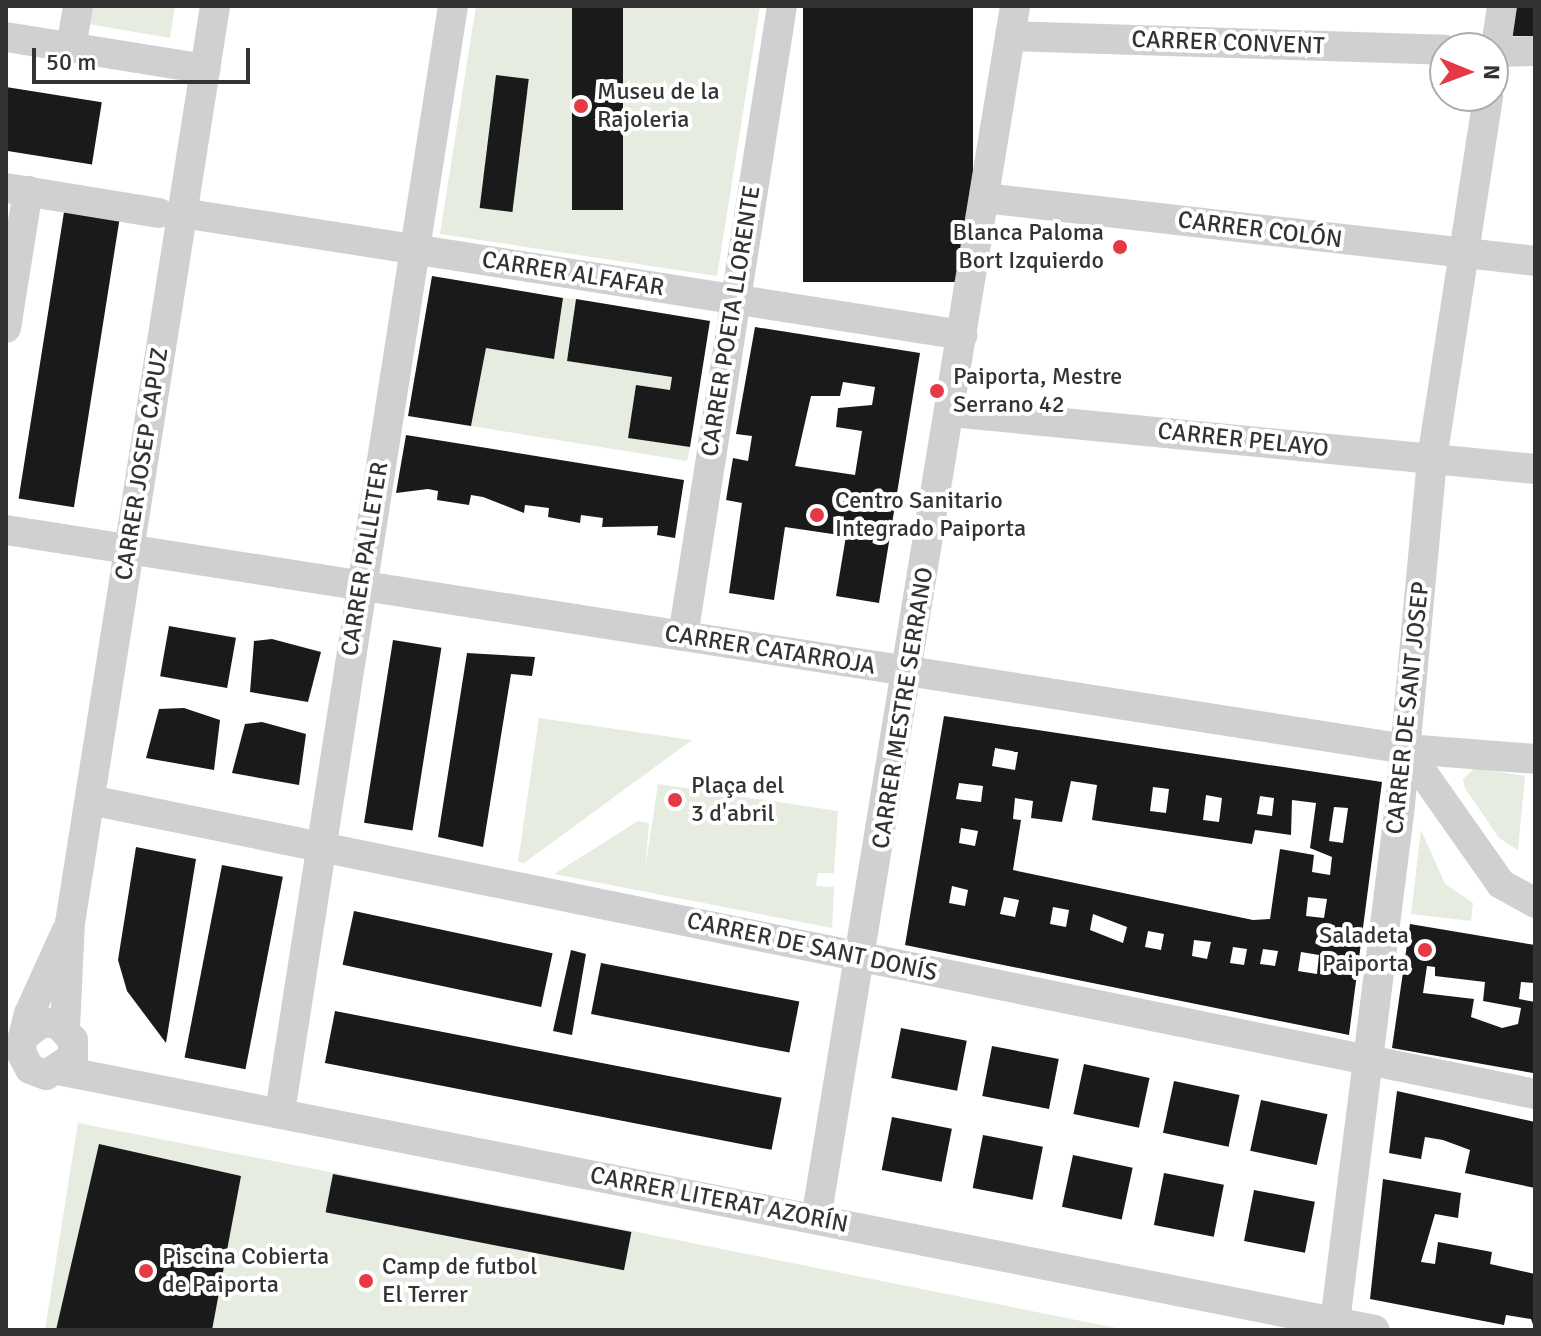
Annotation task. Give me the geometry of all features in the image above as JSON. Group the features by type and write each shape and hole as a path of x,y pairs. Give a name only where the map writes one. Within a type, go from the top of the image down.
{"street":[{"path":"71,48 78,6"},
{"name":"CARRER JOSEP CAPUZ","path":"65,1028 70,923 128,549 171,213 205,69 215,6"},
{"name":"CARRER PALLETER","path":"280,1112 360,585 453,6"},
{"name":"CARRER POETA LLORENTE","path":"683,636 732,299 782,6"},
{"path":"1498,32 1502,6"},
{"name":"CARRER CONVENT","path":"1013,21 1429,49"},
{"name":"CARRER MESTRE SERRANO","path":"816,1219 910,672 1013,21"},
{"path":"6,37 205,69"},
{"path":"1509,55 1535,51"},
{"name":"CARRER DE SANT JOSEP","path":"1335,1322 1406,749 1432,459 1459,254 1485,112"},
{"path":"6,328 17,189"},
{"name":"CARRER ALFAFAR","path":"17,189 963,335"},
{"name":"CARRER COLÓN","path":"984,198 1535,261"},
{"name":"CARRER PELAYO","path":"951,412 1535,469"},
{"name":"CARRER CATARROJA","path":"6,530 1406,749 1535,759"},
{"path":"1406,749 1501,884 1535,903"},
{"name":"CARRER DE SANT DONÍS","path":"90,800 1535,1094"},
{"name":"CARRER JOSEP CAPUZ","path":"17,1050 70,923"},
{"path":"42,1022 65,1028 74,1048 63,1071 38,1073 17,1050 42,1022"},
{"name":"CARRER LITERAT AZORÍN","path":"63,1071 1375,1330"}],"shaded area":[{"path":"84,6 175,6 170,38 82,23"},
{"path":"476,6 760,6 717,276 440,234"},
{"path":"563,298 576,299 567,361 672,377 670,390 636,385 628,438 690,447 687,461 471,426 486,348 554,359"},
{"path":"539,718 692,740 524,863 518,862"},
{"path":"1475,768 1525,776 1518,850 1499,838 1465,788 1463,779"},
{"path":"658,784 838,811 834,873 818,873 816,886 834,887 832,928 554,874 638,821 649,823 645,870"},
{"path":"1421,830 1445,884 1473,903 1471,921 1411,914"},
{"path":"78,1123 632,1231 1126,1330 45,1330"}],"building":[{"name":"Museu de la Rajoleria","path":"572,6 623,6 623,210 572,210"},
{"path":"803,6 973,6 973,282 803,282"},
{"path":"1503,6 1534,6 1534,36 1509,36 1509,32 1503,32"},
{"path":"496,75 529,79 512,212 480,208"},
{"path":"6,87 102,102 92,164 6,151"},
{"path":"64,212 119,221 74,507 19,498"},
{"path":"432,276 563,298 554,359 486,348 471,426 408,416"},
{"path":"576,299 710,321 690,447 628,438 636,385 670,390 672,377 567,361"},
{"name":"Centro Sanitario Integrado Paiporta","path":"755,327 920,353 879,603 836,596 846,536 785,527 774,600 729,593 742,503 726,500 733,458 748,461 752,436 736,434","holes":["843,382 875,387 872,405 838,408 836,427 862,431 855,475 795,466 811,396 840,396"]},
{"path":"406,435 684,480 675,538 657,535 658,526 602,527 603,518 581,515 580,523 548,517 549,508 525,505 524,513 471,495 469,505 437,500 438,491 428,489 396,493"},
{"path":"169,626 236,638 227,688 160,676"},
{"path":"272,639 321,652 308,702 250,692 254,641"},
{"path":"393,640 441,648 412,830 364,823"},
{"path":"467,653 535,657 532,676 511,674 483,847 438,837"},
{"path":"184,708 220,720 214,770 146,758 159,709"},
{"path":"944,716 1382,782 1349,1035 905,945","holes":["995,748 1018,752 1015,770 992,766","1071,781 1097,785 1092,820 1252,844 1255,830 1291,835 1292,800 1316,803 1310,848 1332,857 1330,875 1312,872 1314,855 1280,849 1270,919 1253,920 1013,870 1021,820 1013,819 1015,798 1033,801 1031,818 1062,822","959,783 983,786 981,802 956,799","1153,787 1169,789 1166,813 1150,811","1206,795 1222,798 1219,822 1203,820","1260,796 1274,798 1272,816 1257,814","1334,807 1348,808 1343,843 1329,841","961,828 978,831 975,846 959,843","952,886 968,890 965,906 949,903","1004,897 1019,900 1015,917 1000,914","1308,897 1327,899 1324,918 1306,916","1053,907 1069,910 1066,927 1050,924","1093,914 1127,927 1123,943 1090,930","1148,931 1164,934 1161,950 1145,947","1194,940 1211,942 1207,959 1192,956","1233,947 1247,949 1244,965 1230,963","1263,949 1278,951 1275,966 1260,964","1301,952 1319,955 1317,974 1298,971"]},
{"path":"262,722 306,734 299,785 232,773 245,724"},
{"path":"136,847 196,859 166,1043 127,991 118,960"},
{"path":"222,865 283,877 245,1069 185,1057"},
{"path":"354,911 553,953 541,1007 343,965"},
{"path":"1410,924 1535,945 1535,983 1521,982 1519,999 1535,1002 1533,1073 1392,1048","holes":["1427,966 1435,967 1435,976 1485,982 1483,1001 1521,1008 1518,1024 1502,1028 1471,1017 1474,999 1423,993"]},
{"path":"571,950 586,954 572,1035 553,1031"},
{"path":"601,963 799,1002 789,1053 591,1014"},
{"path":"335,1011 782,1098 772,1150 325,1063"},
{"path":"901,1028 967,1041 957,1091 891,1078"},
{"path":"992,1046 1059,1059 1049,1109 982,1096"},
{"path":"1084,1064 1150,1078 1139,1128 1073,1114"},
{"path":"1174,1081 1240,1095 1229,1147 1163,1133"},
{"path":"1397,1091 1535,1122 1535,1188 1465,1173 1470,1150 1443,1140 1425,1137 1421,1159 1389,1153"},
{"path":"1261,1100 1328,1114 1317,1165 1250,1151"},
{"path":"892,1117 952,1129 942,1182 882,1170"},
{"path":"983,1135 1043,1147 1033,1200 973,1188"},
{"name":"Piscina Cobierta de Paiporta","path":"99,1144 241,1176 212,1330 56,1330"},
{"path":"1073,1155 1133,1168 1122,1220 1062,1207"},
{"path":"1164,1173 1224,1185 1214,1237 1154,1225"},
{"path":"333,1174 631,1232 624,1270 326,1212"},
{"path":"1383,1179 1461,1193 1458,1218 1435,1214 1421,1262 1435,1264 1438,1242 1492,1252 1490,1264 1535,1274 1535,1330 1531,1319 1506,1315 1504,1325 1370,1299"},
{"path":"1254,1190 1315,1202 1305,1253 1244,1241"}],"place":[{"name":"Museu de la Rajoleria","path":"581,106"},
{"name":"Blanca Paloma Bort Izquierdo","path":"1120,247"},
{"name":"Paiporta, Mestre Serrano 42","path":"937,391"},
{"name":"Centro Sanitario Integrado Paiporta","path":"817,515"},
{"name":"Plaça del 3 d'abril","path":"675,800"},
{"name":"Saladeta Paiporta","path":"1425,950"},
{"name":"Piscina Cobierta de Paiporta","path":"146,1271"},
{"name":"Camp de futbol El Terrer","path":"366,1281"}]}
